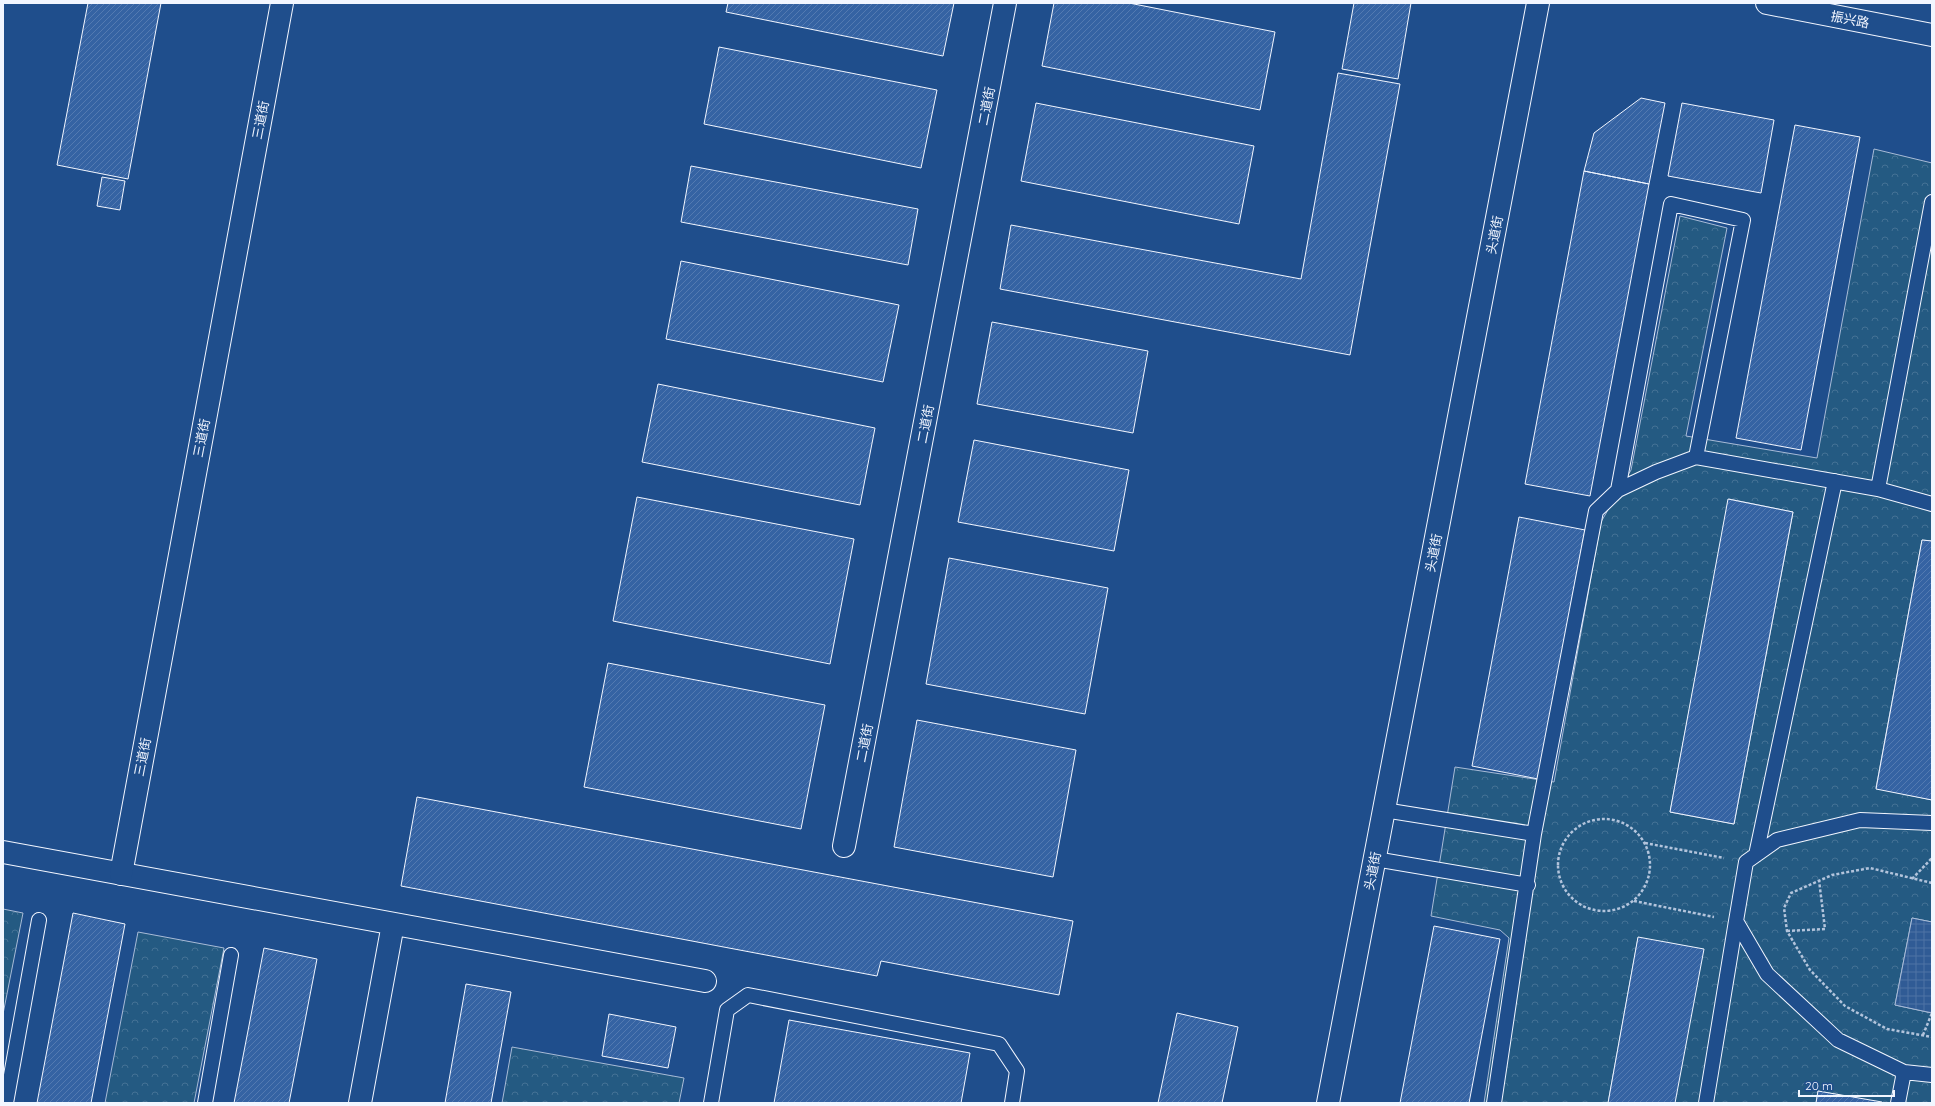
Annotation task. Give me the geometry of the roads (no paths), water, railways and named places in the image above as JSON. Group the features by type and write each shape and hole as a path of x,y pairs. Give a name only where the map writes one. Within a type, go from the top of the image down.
{"street":[{"name":"三道街","path":"120,874 282,3"},
{"name":"二道街","path":"844,846 1005,3"},
{"name":"头道街","path":"1328,1103 1538,3"},
{"name":"振兴路","path":"1767,3 1932,35"},
{"path":"3,852 705,981"},
{"path":"360,1103 393,924"}],"lane":[{"path":"1878,489 1928,250 1932,202"},
{"path":"1618,490 1671,204 1743,220 1696,457"},
{"path":"1494,1103 1528,885 1534,834 1596,512 1618,490 1656,472 1696,457 1878,489 1932,504"},
{"path":"1706,1103 1736,921 1835,481"},
{"path":"1384,810 1534,834"},
{"path":"1751,858 1778,840 1860,820 1932,823"},
{"path":"1374,860 1528,885"},
{"path":"6,1103 39,920"},
{"path":"1736,921 1767,974 1838,1040 1904,1072 1932,1075"},
{"path":"205,1103 231,955"},
{"path":"711,1103 727,1010 748,995 998,1044 1017,1071 1012,1103"},
{"path":"1898,1103 1904,1072"}]}
